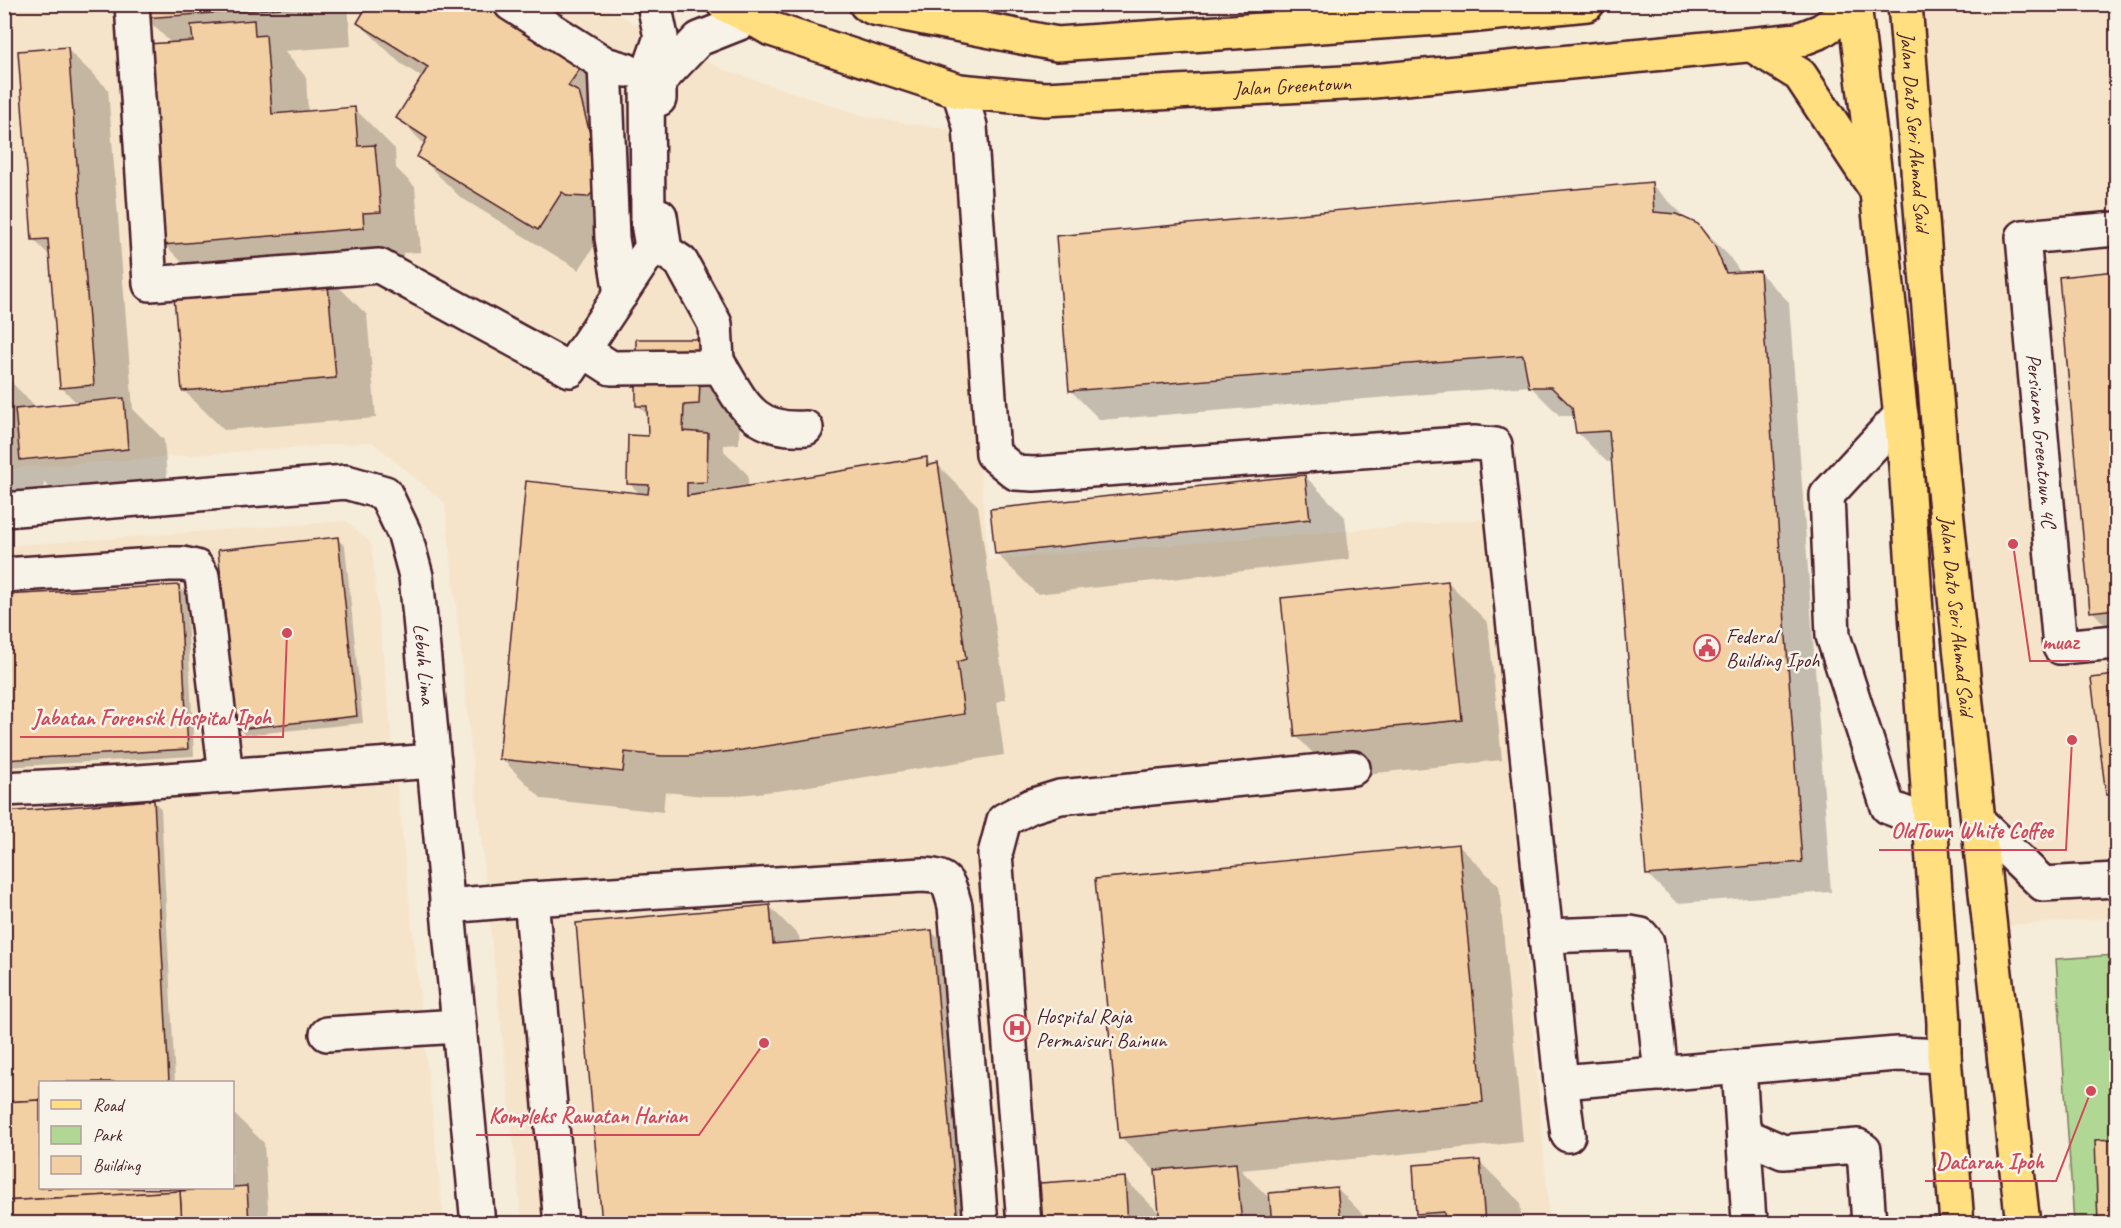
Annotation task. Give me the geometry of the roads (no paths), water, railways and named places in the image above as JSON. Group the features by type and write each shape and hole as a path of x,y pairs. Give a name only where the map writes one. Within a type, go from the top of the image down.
{"main road":[{"path":"866,4 1057,44 1468,16 1587,4"},
{"name":"Jalan Dato Seri Ahmad Said","path":"1905,4 1937,406 1977,821 2023,1224"},
{"path":"1852,6 1882,66 1907,316 1919,364 1937,406"},
{"name":"Jalan Dato Seri Ahmad Said","path":"1852,6 1877,192 1906,465 1957,1224"},
{"name":"Jalan Greentown","path":"738,11 771,29 959,91 1045,99 1363,82 1798,40 1821,31 1852,6"},
{"path":"1752,45 1800,75 1877,192"},
{"path":"1944,1053 1960,1076 1979,1224"}],"street":[{"path":"132,4 150,284 379,266 570,370 652,247 648,224 647,77 661,37 654,4"},
{"path":"511,4 605,64 647,77"},
{"path":"637,267 660,225 659,81 699,39 738,11"},
{"path":"605,64 612,238 637,267"},
{"path":"959,91 970,126 993,454 1016,473 1045,473 1474,443 1495,445 1568,1135"},
{"name":"Persiaran Greentown 4C","path":"2116,229 2023,237 2060,647 2116,642"},
{"path":"637,267 681,262 715,324 717,361 747,410 762,422 775,426 806,428"},
{"path":"583,350 611,368 710,367 717,361"},
{"path":"1901,415 1827,495 1833,636 1888,807 1930,823"},
{"name":"Lebuh Lima","path":"4,510 346,482 385,493 405,535 416,576 478,1224"},
{"path":"4,575 169,564 196,567 202,576 226,775"},
{"path":"4,789 434,761"},
{"path":"1024,1224 994,854 1004,820 1031,806 1060,797 1353,768"},
{"path":"1977,821 2043,884 2116,880"},
{"path":"447,906 922,875 939,876 949,885 955,906 981,1224"},
{"path":"531,899 561,1224"},
{"path":"1546,936 1641,934 1647,942 1661,1074"},
{"path":"327,1034 459,1026"},
{"path":"1561,1082 1897,1054 1944,1053"},
{"path":"1739,1067 1749,1221 1753,1224"},
{"path":"1744,1135 1783,1152 1858,1146 1864,1150 1869,1224"}],"place":[{"name":"muaz","path":"2013,544"},
{"name":"Jabatan Forensik Hospital Ipoh","path":"287,633"},
{"name":"Federal Building Ipoh","path":"1707,648"},
{"name":"OldTown White Coffee","path":"2072,740"},
{"name":"Hospital Raja Permaisuri Bainun","path":"1017,1028"},
{"name":"Kompleks Rawatan Harian","path":"764,1043"},
{"name":"Dataran Ipoh","path":"2091,1091"}]}
